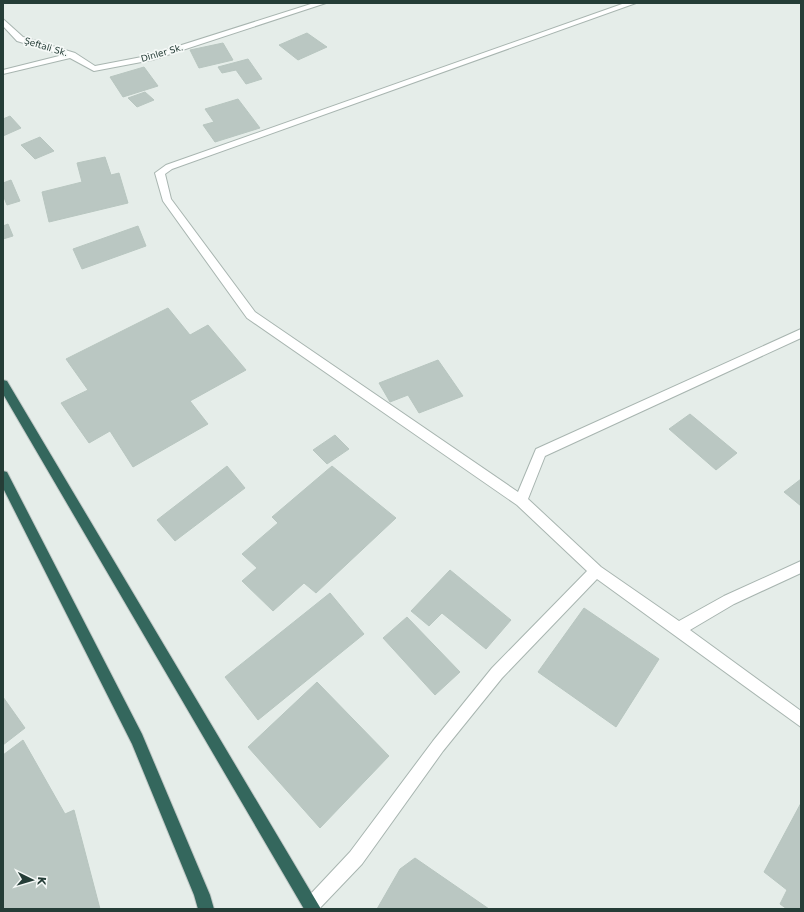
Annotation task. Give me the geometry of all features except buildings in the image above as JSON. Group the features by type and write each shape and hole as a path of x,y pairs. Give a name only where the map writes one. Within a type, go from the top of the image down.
{"highway":[{"path":"3,384 312,907"},
{"path":"3,476 138,738 202,895 206,909"}],"street":[{"name":"Dinler Sk.","path":"72,54 94,68 120,64 149,58 322,3"},
{"path":"632,3 169,167 160,173 166,199 251,315 521,501 596,571 678,629 801,720"},
{"name":"Şeftali Sk.","path":"3,21 20,39 72,54"},
{"path":"3,72 72,54"},
{"path":"521,501 540,453 801,333"},
{"path":"678,629 729,600 801,567"},
{"path":"312,907 356,858 438,746 497,673 596,571"}]}
